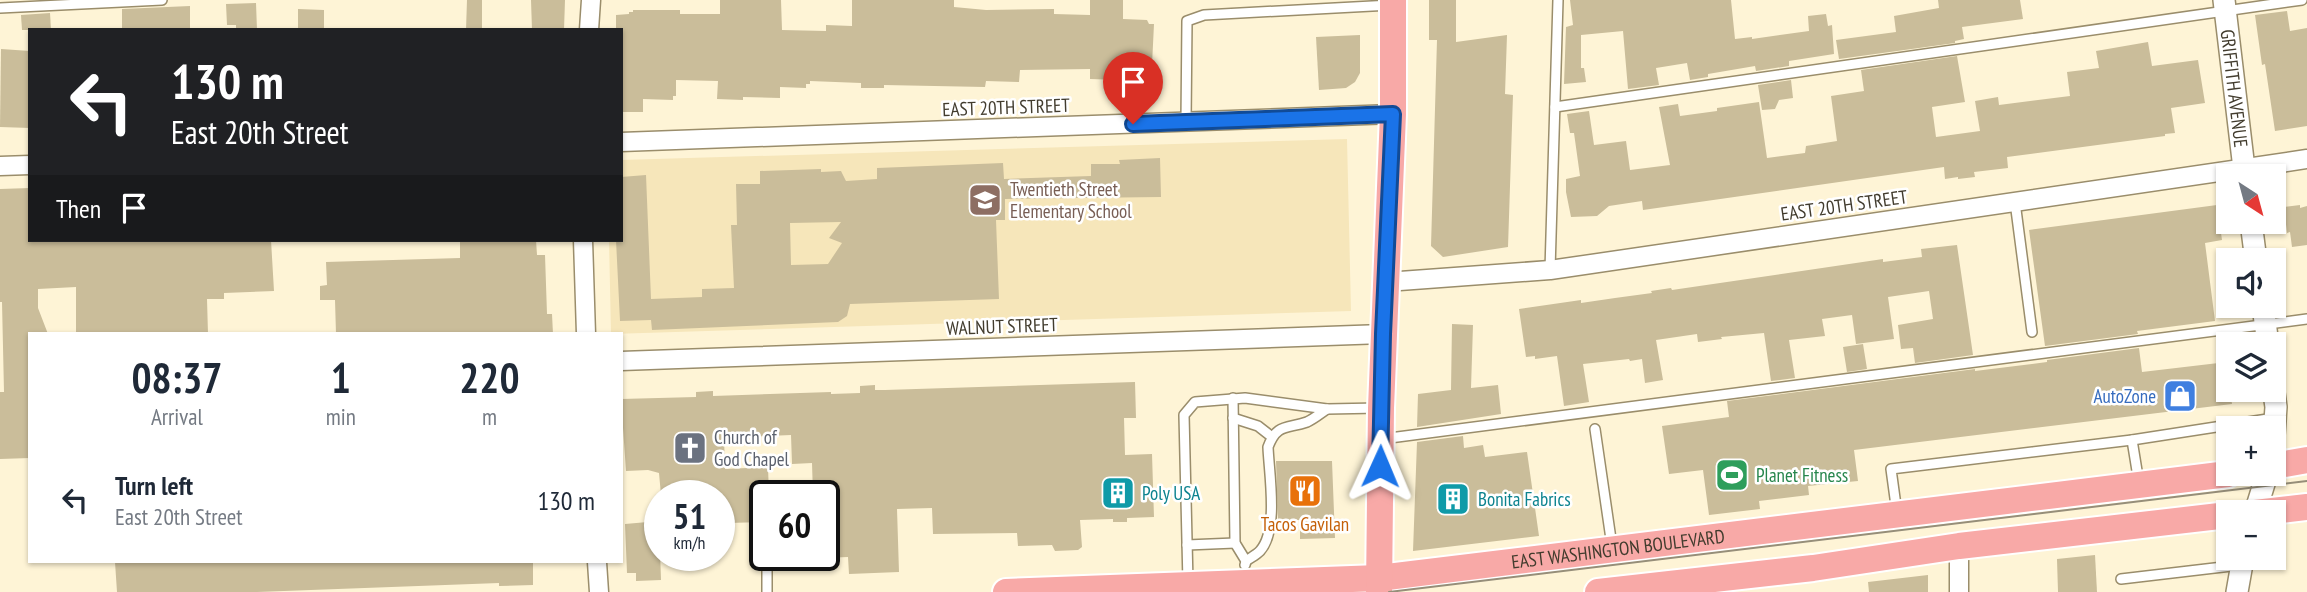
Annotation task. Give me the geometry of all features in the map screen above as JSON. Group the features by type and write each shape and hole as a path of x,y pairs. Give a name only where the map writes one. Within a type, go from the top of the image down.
{"main road":[{"path":"1379,585 1383,334 1393,114 1393,2"},
{"path":"2286,464 2307,460"},
{"name":"EAST WASHINGTON BOULEVARD","path":"1006,592 1188,585 1243,572 1379,585 1612,551 2216,475"},
{"path":"2286,509 2307,507"},
{"name":"EAST WASHINGTON BOULEVARD","path":"1598,592 1673,587 1959,545 2216,516"}],"street":[{"path":"589,28 591,0"},
{"name":"GRIFFITH AVENUE","path":"2224,6 2244,164"},
{"name":"EAST 20TH STREET","path":"623,142 1393,114"},
{"name":"EAST 20TH STREET","path":"2283,164 2307,159"},
{"path":"0,166 28,165"},
{"name":"EAST 20TH STREET","path":"1386,282 1550,270 2015,202 2216,176"},
{"path":"583,242 586,332"},
{"name":"WALNUT STREET","path":"623,361 1383,334"},
{"path":"1959,545 1959,592"},
{"path":"597,563 599,592"},
{"path":"2237,592 2241,570"}],"lane":[{"path":"0,8 162,0"},
{"path":"1550,270 1558,0"},
{"path":"1555,107 2224,6 2302,0"},
{"path":"1186,121 1187,21 1204,15 1393,2"},
{"path":"2015,202 2032,332"},
{"path":"1380,439 2307,319"},
{"path":"1233,398 1235,543 1243,572"},
{"path":"1188,585 1184,415 1195,402 1245,398 1327,409 1381,408"},
{"path":"1243,572 1261,551 1271,522 1268,447 1272,437 1278,429 1309,421 1327,409"},
{"path":"1233,418 1258,426 1272,437"},
{"path":"1897,514 1891,469 2216,427"},
{"path":"1595,429 1612,551"},
{"path":"2132,440 2139,485"},
{"path":"1187,545 1235,543"},
{"path":"2121,579 2216,566"},
{"path":"766,571 767,592"}],"shaded area":[{"name":"Twentieth Street Elementary School","path":"1347,139 1351,311 611,332 609,242 623,242 623,160"}],"building":[{"path":"467,0 482,0 482,28 466,28"},
{"path":"531,0 565,0 564,28 532,28"},
{"path":"720,0 781,0 782,30 826,31 826,25 852,26 852,0 954,0 954,7 986,10 1054,9 1054,14 1090,15 1090,0 1123,0 1123,19 1147,20 1149,24 1154,24 1152,65 1144,65 1143,78 1119,77 1119,80 1090,79 1090,69 1020,70 1019,82 986,81 985,87 884,85 884,88 861,88 861,83 810,81 806,88 780,87 780,98 743,97 743,100 717,99 718,81 676,80 676,96 673,96 673,100 643,99 643,112 623,112 623,28 616,28 616,15 629,14 633,10 680,10 680,14 720,14"},
{"path":"1429,0 1456,0 1456,42 1507,35 1505,94 1513,95 1508,247 1443,257 1431,246 1437,40 1429,40"},
{"path":"1570,0 1731,0 1735,39 1809,31 1808,16 1826,14 1828,26 1832,25 1834,54 1789,61 1789,66 1756,71 1755,66 1690,80 1687,63 1656,68 1659,85 1628,89 1623,31 1581,35 1581,68 1584,68 1586,82 1564,84 1566,27 1573,25"},
{"path":"1938,0 2020,0 2023,19 1962,27 1964,39 1955,43 1839,59 1836,40 1896,32 1894,16 1939,8"},
{"path":"256,3 257,28 227,25 226,4"},
{"path":"190,6 190,28 122,28 122,9"},
{"path":"298,9 324,10 324,28 298,28"},
{"path":"2287,11 2290,31 2307,28 2307,126 2275,131 2255,15"},
{"path":"50,13 51,28 22,30 21,15"},
{"path":"1360,35 1360,73 1355,82 1346,88 1319,90 1316,37"},
{"path":"2148,42 2152,66 2198,60 2205,103 2171,108 2175,133 2007,157 2008,168 1974,172 1975,177 1945,179 1944,167 1643,210 1642,201 1609,206 1597,216 1571,217 1566,179 1580,176 1574,133 1570,133 1567,114 1589,111 1594,145 1626,141 1630,170 1670,165 1659,107 1678,104 1680,116 1759,102 1767,158 1805,153 1806,146 1837,141 1831,96 1864,91 1861,70 1957,56 1965,102 1932,107 1936,137 1980,131 1975,101 1998,97 1999,105 2070,96 2067,72 2099,68 2096,51"},
{"path":"1,49 28,51 28,128 0,127"},
{"path":"1791,80 1793,98 1779,100 1775,109 1762,110 1758,85"},
{"path":"1160,158 1161,197 1005,199 1005,220 996,220 999,299 850,304 847,316 838,322 652,330 651,320 620,321 616,242 623,242 623,177 646,175 651,299 702,297 702,289 734,288 731,225 737,225 736,184 760,184 760,171 841,171 846,181 877,179 877,168 1003,163 1004,179 1091,176 1091,164 1120,164 1119,160","holes":["841,222 829,238 842,243 828,264 791,265 790,223"]},
{"path":"28,188 28,242 271,242 274,291 224,293 224,299 207,299 208,332 76,332 76,287 38,289 38,308 47,332 28,332 28,458 0,459 0,392 4,392 0,302 0,189"},
{"path":"2216,205 2216,234 2221,234 2222,240 2205,243 2215,321 2045,346 2029,230"},
{"path":"2307,206 2307,245 2292,247 2290,232 2287,233 2286,207"},
{"path":"460,242 536,242 537,255 545,255 547,314 552,314 553,332 336,332 335,300 320,300 320,286 327,285 326,262 460,258"},
{"path":"1957,245 1973,355 1915,363 1913,348 1901,349 1898,325 1933,319 1929,291 1888,297 1894,339 1856,344 1852,315 1822,319 1825,336 1789,340 1795,378 1771,381 1764,333 1698,342 1697,334 1656,340 1663,380 1645,383 1642,359 1583,364 1589,402 1564,406 1557,356 1535,359 1535,356 1526,357 1519,309 1581,300 1581,303 1883,259 1883,262 1922,257 1921,249"},
{"path":"1452,324 1473,325 1471,388 1498,385 1501,414 1417,427 1418,394 1451,390"},
{"path":"1863,344 1867,369 1847,372 1843,347"},
{"path":"2139,348 2142,372 2216,363 2216,402 2232,404 1854,450 1858,481 1808,486 1809,495 1759,501 1760,509 1709,515 1703,470 1669,474 1662,426 1729,417 1727,401"},
{"path":"1135,382 1136,418 1124,418 1125,455 1152,454 1154,517 1127,518 1127,522 1113,522 1113,519 1080,520 1082,547 1078,550 1055,551 1052,545 1018,546 1017,533 933,534 932,508 897,509 899,572 849,574 848,557 840,557 840,480 813,480 812,463 792,464 791,435 724,438 725,469 768,467 768,480 749,480 749,522 735,523 735,480 660,480 659,473 648,470 626,471 623,399 696,397 696,392 713,391 713,396 860,393 860,386 875,385 875,390"},
{"name":"Bonita Fabrics","path":"1463,436 1464,448 1483,445 1485,457 1527,452 1539,536 1413,551 1417,442"},
{"name":"Tacos Gavilan","path":"1276,461 1332,461 1335,538 1300,539 1300,520 1278,520"},
{"path":"644,522 644,571 661,571 661,580 636,581 636,573 627,573 625,524"},
{"path":"2095,555 2097,592 2058,592 2057,559"},
{"path":"115,563 533,563 533,585 499,586 499,583 257,592 117,592"},
{"path":"1928,575 1928,592 1869,592 1868,582"}],"tram line":[{"path":"1389,592 2307,481"}],"place":[{"name":"Twentieth Street Elementary School","path":"985,200"},
{"name":"AutoZone","path":"2180,396"},
{"name":"Church of God Chapel","path":"690,448"},
{"name":"Planet Fitness","path":"1732,475"},
{"name":"Tacos Gavilan","path":"1305,491"},
{"name":"Poly USA","path":"1118,493"},
{"name":"Bonita Fabrics","path":"1453,499"}],"route":[{"path":"1133,124 1393,114 1380,466"}]}
